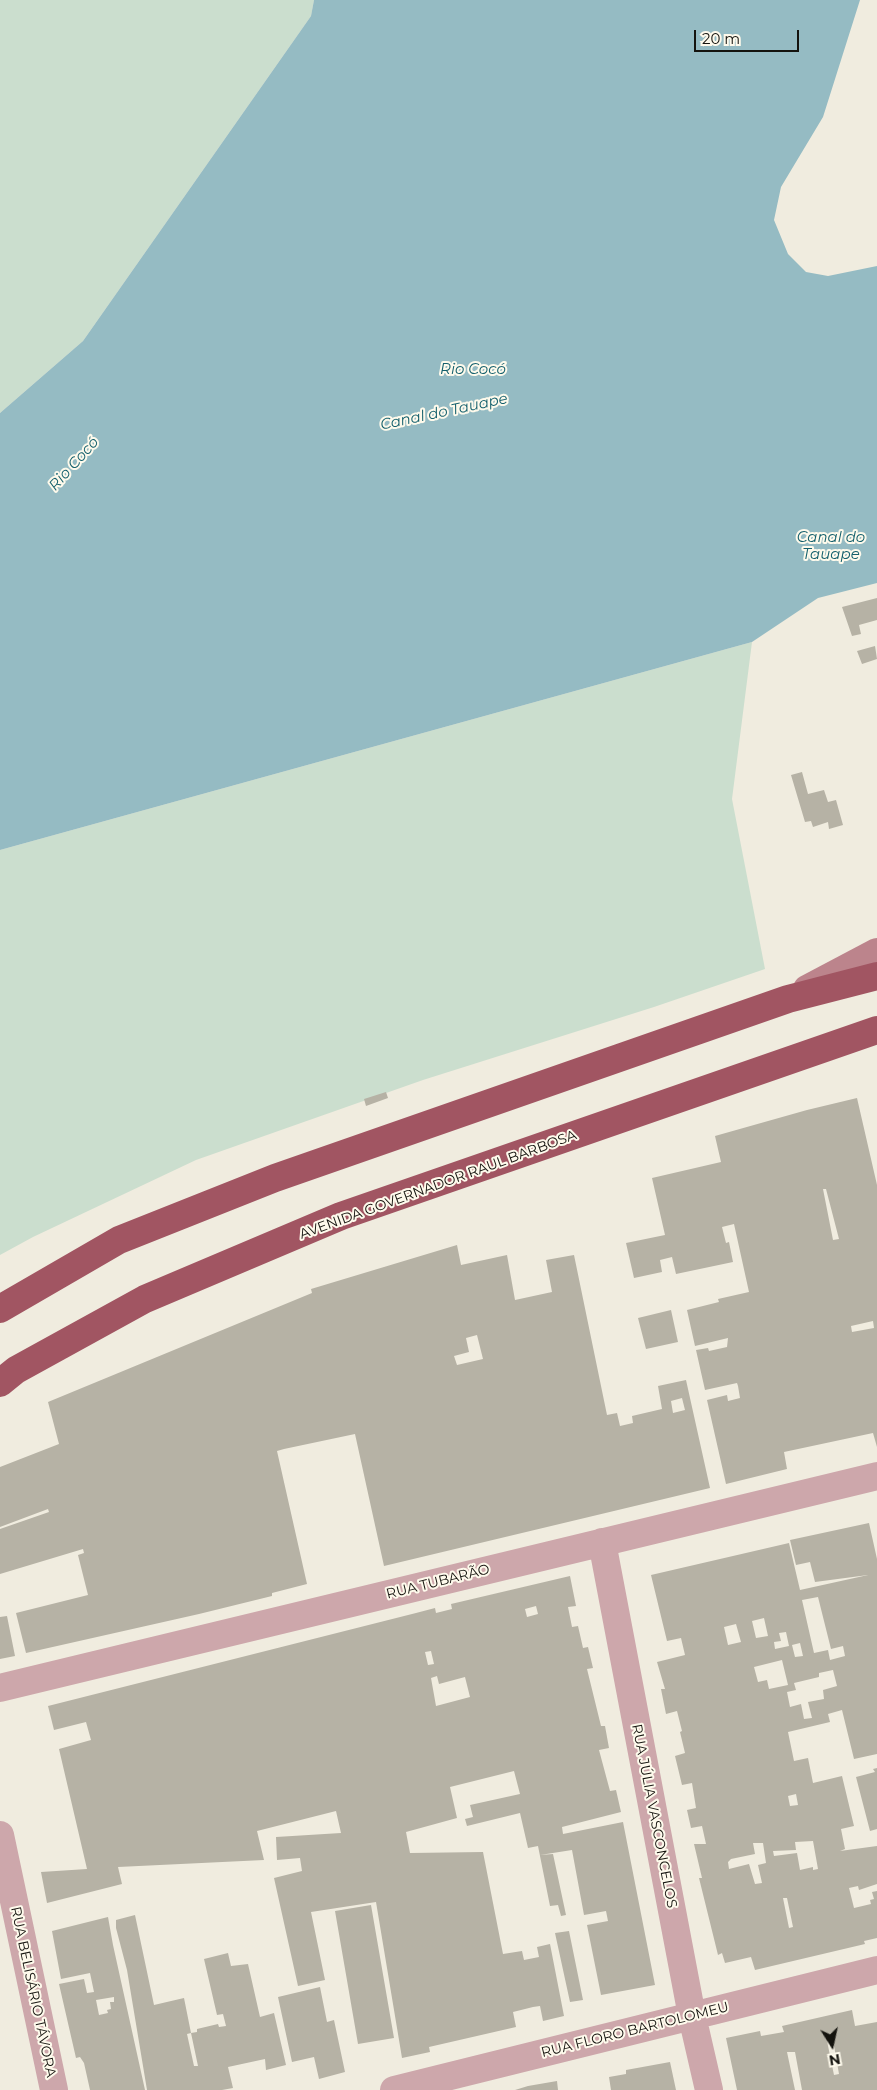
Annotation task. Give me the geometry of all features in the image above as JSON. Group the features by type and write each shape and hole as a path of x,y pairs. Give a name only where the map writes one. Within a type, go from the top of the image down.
{"highway":[{"path":"0,1309 119,1240 266,1181 788,999 877,976"},
{"name":"AVENIDA GOVERNADOR RAUL BARBOSA","path":"0,1383 16,1370 145,1299 341,1216 836,1046 877,1030"}],"main road":[{"path":"788,999 877,952"},
{"name":"AVENIDA GOVERNADOR RAUL BARBOSA","path":"836,1046 877,1036"}],"street":[{"name":"RUA TUBARÃO","path":"0,1688 877,1476"},
{"name":"RUA JÚLIA VASCONCELOS","path":"602,1542 692,2016 709,2090"},
{"name":"RUA BELISÁRIO TÁVORA","path":"0,1835 54,2090"},
{"name":"RUA FLORO BARTOLOMEU","path":"394,2090 877,1970"}],"green space":[{"path":"0,0 314,0 311,16 83,341 0,413"},
{"path":"752,642 732,799 765,969 654,1007 423,1080 196,1160 33,1237 0,1255 0,850"}],"water":[{"name":"Rio Cocó","path":"314,0 860,0 823,117 781,187 774,220 788,254 806,272 828,276 877,266 877,583 818,598 752,642 0,850 0,413 83,341 311,16"}],"building":[{"path":"877,598 877,620 859,625 861,634 852,636 842,607"},
{"path":"875,646 877,659 862,664 857,651"},
{"path":"802,772 808,794 824,790 828,802 836,800 843,825 829,829 828,822 813,827 811,821 805,822 791,775"},
{"path":"386,1092 388,1098 366,1106 364,1099"},
{"path":"857,1098 877,1185 877,1447 873,1433 784,1452 787,1469 726,1484 707,1400 727,1395 728,1401 740,1398 738,1386 737,1383 705,1390 696,1350 708,1348 709,1351 727,1347 728,1338 695,1346 687,1310 719,1302 718,1299 749,1292 734,1224 722,1227 726,1243 729,1242 733,1262 676,1274 672,1257 660,1260 662,1272 634,1278 626,1243 665,1235 652,1178 721,1162 715,1136","holes":["823,1189 826,1189 839,1239 833,1240","873,1321 874,1328 852,1332 851,1326"]},
{"path":"457,1245 461,1265 507,1255 515,1300 552,1292 546,1260 574,1255 607,1415 617,1413 620,1426 633,1423 632,1416 662,1409 658,1386 686,1380 710,1488 384,1566 355,1434 284,1449 277,1451 307,1584 272,1593 272,1596 199,1614 26,1653 16,1613 88,1595 78,1555 84,1553 83,1549 0,1574 0,1529 49,1512 48,1509 0,1527 0,1467 59,1444 48,1402 312,1293 311,1289","holes":["477,1335 483,1359 457,1365 454,1356 469,1352 466,1338","682,1398 685,1410 673,1413 671,1401"]},
{"path":"671,1310 678,1342 646,1349 638,1318"},
{"path":"869,1523 877,1559 877,1754 854,1759 842,1710 828,1714 830,1722 788,1732 794,1761 808,1758 813,1783 842,1776 854,1826 841,1829 845,1849 840,1851 877,1846 877,1884 859,1890 858,1886 849,1888 854,1908 871,1904 870,1900 874,1899 872,1892 877,1891 877,1938 864,1941 865,1944 755,1970 751,1957 725,1963 722,1953 718,1955 699,1878 702,1878 694,1844 706,1844 702,1826 691,1828 687,1810 696,1808 692,1783 682,1785 675,1756 685,1753 680,1732 682,1731 677,1711 666,1714 661,1689 665,1689 657,1662 685,1655 681,1638 667,1641 651,1575 789,1543 800,1590 868,1575 815,1582 810,1562 796,1565 790,1540","holes":["818,1597 831,1649 843,1646 845,1656 830,1660 828,1650 814,1653 802,1600","764,1618 768,1636 756,1638 752,1621","736,1624 741,1642 728,1645 724,1627","786,1632 789,1646 775,1649 774,1642 781,1641 779,1633","800,1643 803,1656 795,1657 792,1645","782,1660 788,1685 769,1689 767,1680 758,1682 754,1667","833,1670 837,1686 823,1690 824,1699 808,1702 812,1718 804,1719 801,1704 790,1707 787,1692 796,1690 794,1683 819,1677 819,1673","796,1794 798,1805 790,1806 788,1796","813,1841 818,1869 813,1870 813,1867 800,1870 797,1853 774,1856 773,1851 796,1850 795,1842","753,1843 763,1843 766,1863 758,1865 762,1883 755,1884 749,1864 729,1869 728,1862 731,1859 755,1854","783,1898 787,1898 793,1927 789,1928"]},
{"path":"570,1576 576,1606 568,1607 572,1627 578,1626 583,1648 588,1647 593,1668 587,1669 601,1726 605,1726 609,1748 599,1750 610,1791 616,1790 621,1812 562,1827 563,1834 623,1822 655,1985 601,1995 587,1925 608,1921 606,1911 584,1915 572,1850 540,1855 553,1854 566,1915 561,1916 558,1905 550,1906 538,1846 528,1848 520,1813 467,1826 465,1819 473,1817 470,1805 520,1794 514,1771 450,1787 457,1818 406,1832 410,1853 483,1852 503,1954 522,1951 524,1960 539,1957 537,1947 550,1944 564,2016 543,2021 540,2006 513,2012 516,2027 429,2047 430,2052 402,2058 376,1902 311,1912 325,1980 298,1986 274,1878 302,1871 300,1858 277,1860 276,1837 341,1833 336,1811 257,1831 264,1860 118,1867 122,1884 47,1903 41,1872 87,1869 59,1749 91,1740 86,1722 54,1730 48,1706 435,1608 436,1613 452,1609 451,1604","holes":["536,1606 538,1614 527,1617 525,1609","431,1651 434,1664 428,1665 425,1652","437,1676 439,1684 465,1677 470,1697 436,1706 431,1678"]},
{"path":"7,1616 15,1656 0,1659 0,1617"},
{"path":"877,1768 877,1829 870,1831 856,1777 875,1772 873,1769"},
{"path":"371,1905 394,2038 358,2044 335,1911"},
{"path":"135,1915 154,2005 184,1998 191,2033 197,2032 197,2029 218,2024 219,2027 226,2026 223,2014 217,2015 204,1959 228,1953 231,1966 248,1964 260,2017 274,2013 286,2065 266,2070 265,2059 228,2067 233,2088 222,2090 147,2090 127,1970 116,1928 116,1920","holes":["191,2033 198,2066 194,2066 187,2034"]},
{"path":"108,1917 145,2090 90,2090 84,2063 80,2057 76,2058 59,1984 84,1979 87,1993 94,1992 90,1973 61,1979 52,1931","holes":["114,1997 114,2002 110,2002 111,2009 107,2010 108,2013 99,2015 96,2000"]},
{"path":"569,1931 583,2000 570,2002 555,1933"},
{"path":"320,1987 327,2022 334,2020 345,2072 319,2079 314,2057 292,2062 278,1997"},
{"path":"852,2010 855,2026 877,2022 877,2090 802,2090 795,2052 787,2052 795,2090 737,2090 726,2038 760,2031 761,2036 784,2032 782,2026","holes":["833,2040 839,2074 834,2075 827,2041"]},
{"path":"670,2062 676,2090 611,2090 609,2077 626,2074 626,2070"},
{"path":"557,2081 558,2090 515,2090 528,2086"}],"water label":[{"name":"Canal do Tauape","path":"444,412"},
{"name":"Canal do Tauape","path":"831,546"}]}
